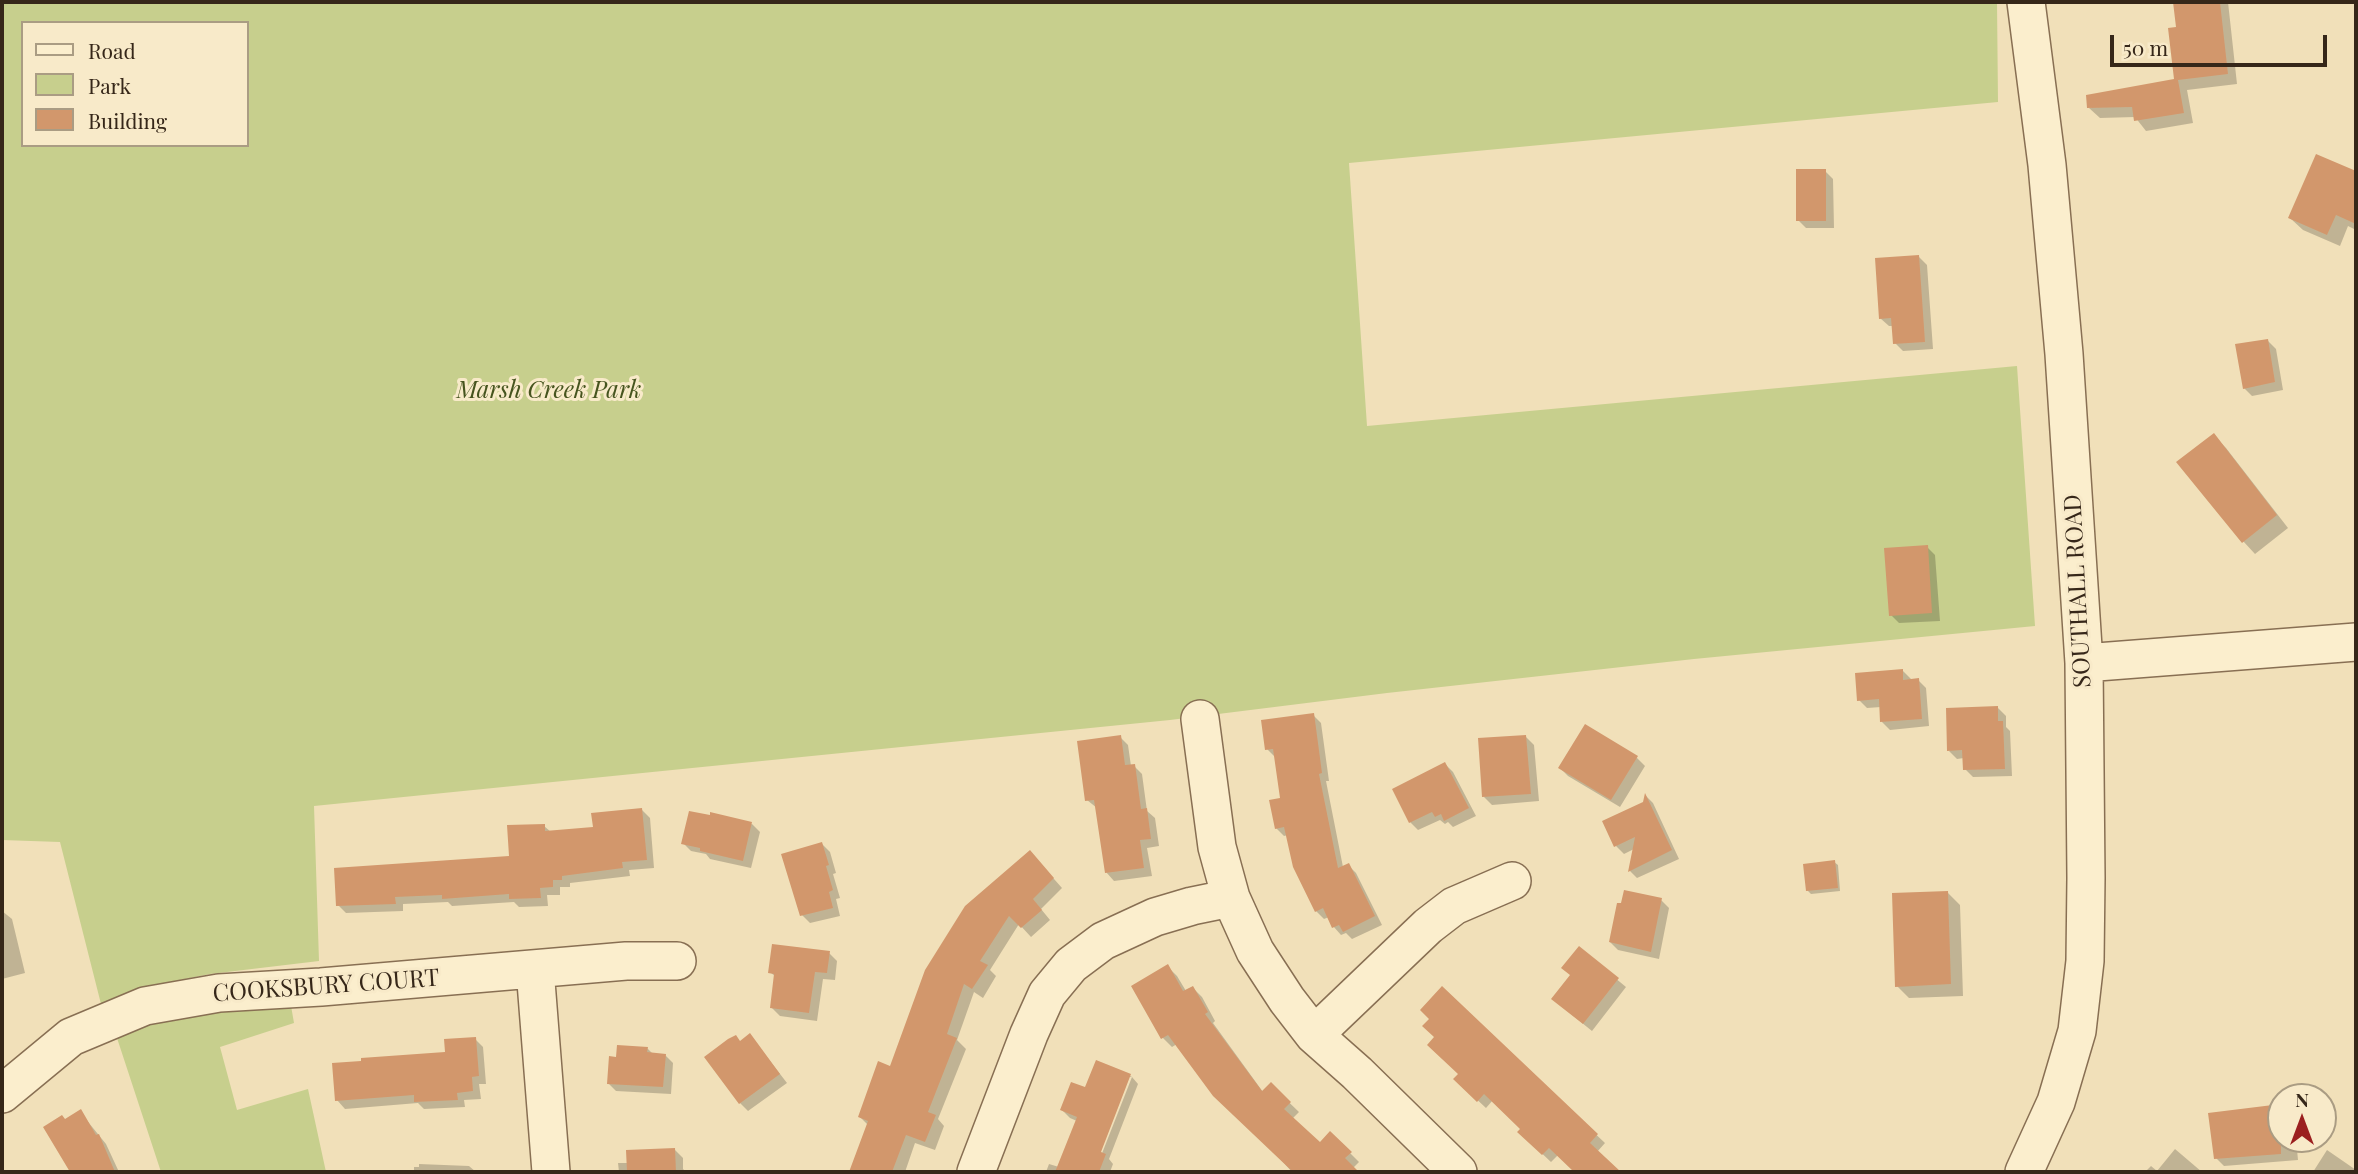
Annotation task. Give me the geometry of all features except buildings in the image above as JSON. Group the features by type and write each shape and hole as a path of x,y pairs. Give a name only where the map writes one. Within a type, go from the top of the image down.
{"street":[{"name":"SOUTHALL ROAD","path":"2024,1172 2056,1102 2077,1031 2085,961 2086,878 2084,663 2064,354 2047,166 2026,2"},
{"path":"2084,663 2356,642"},
{"path":"1200,719 1217,847 1231,898 1255,951 1314,1035 1357,1073 1458,1172"},
{"path":"1314,1035 1428,926 1454,906 1512,881"},
{"path":"976,1172 1029,1034 1048,994 1071,965 1103,941 1155,917 1231,898"},
{"name":"COOKSBURY COURT","path":"2,1094 71,1037 145,1006 219,993 321,988 626,961 677,961"},
{"path":"535,969 551,1172"}],"green space":[{"name":"Marsh Creek Park","path":"2,2 1997,2 1998,102 1349,163 1367,426 2017,366 2035,626 1694,659 1170,720 314,806 319,961 210,974 160,984 101,1004 60,842 2,840"},
{"path":"290,1000 294,1023 220,1047 237,1110 308,1089 326,1172 161,1172 117,1038 160,1020"}]}
